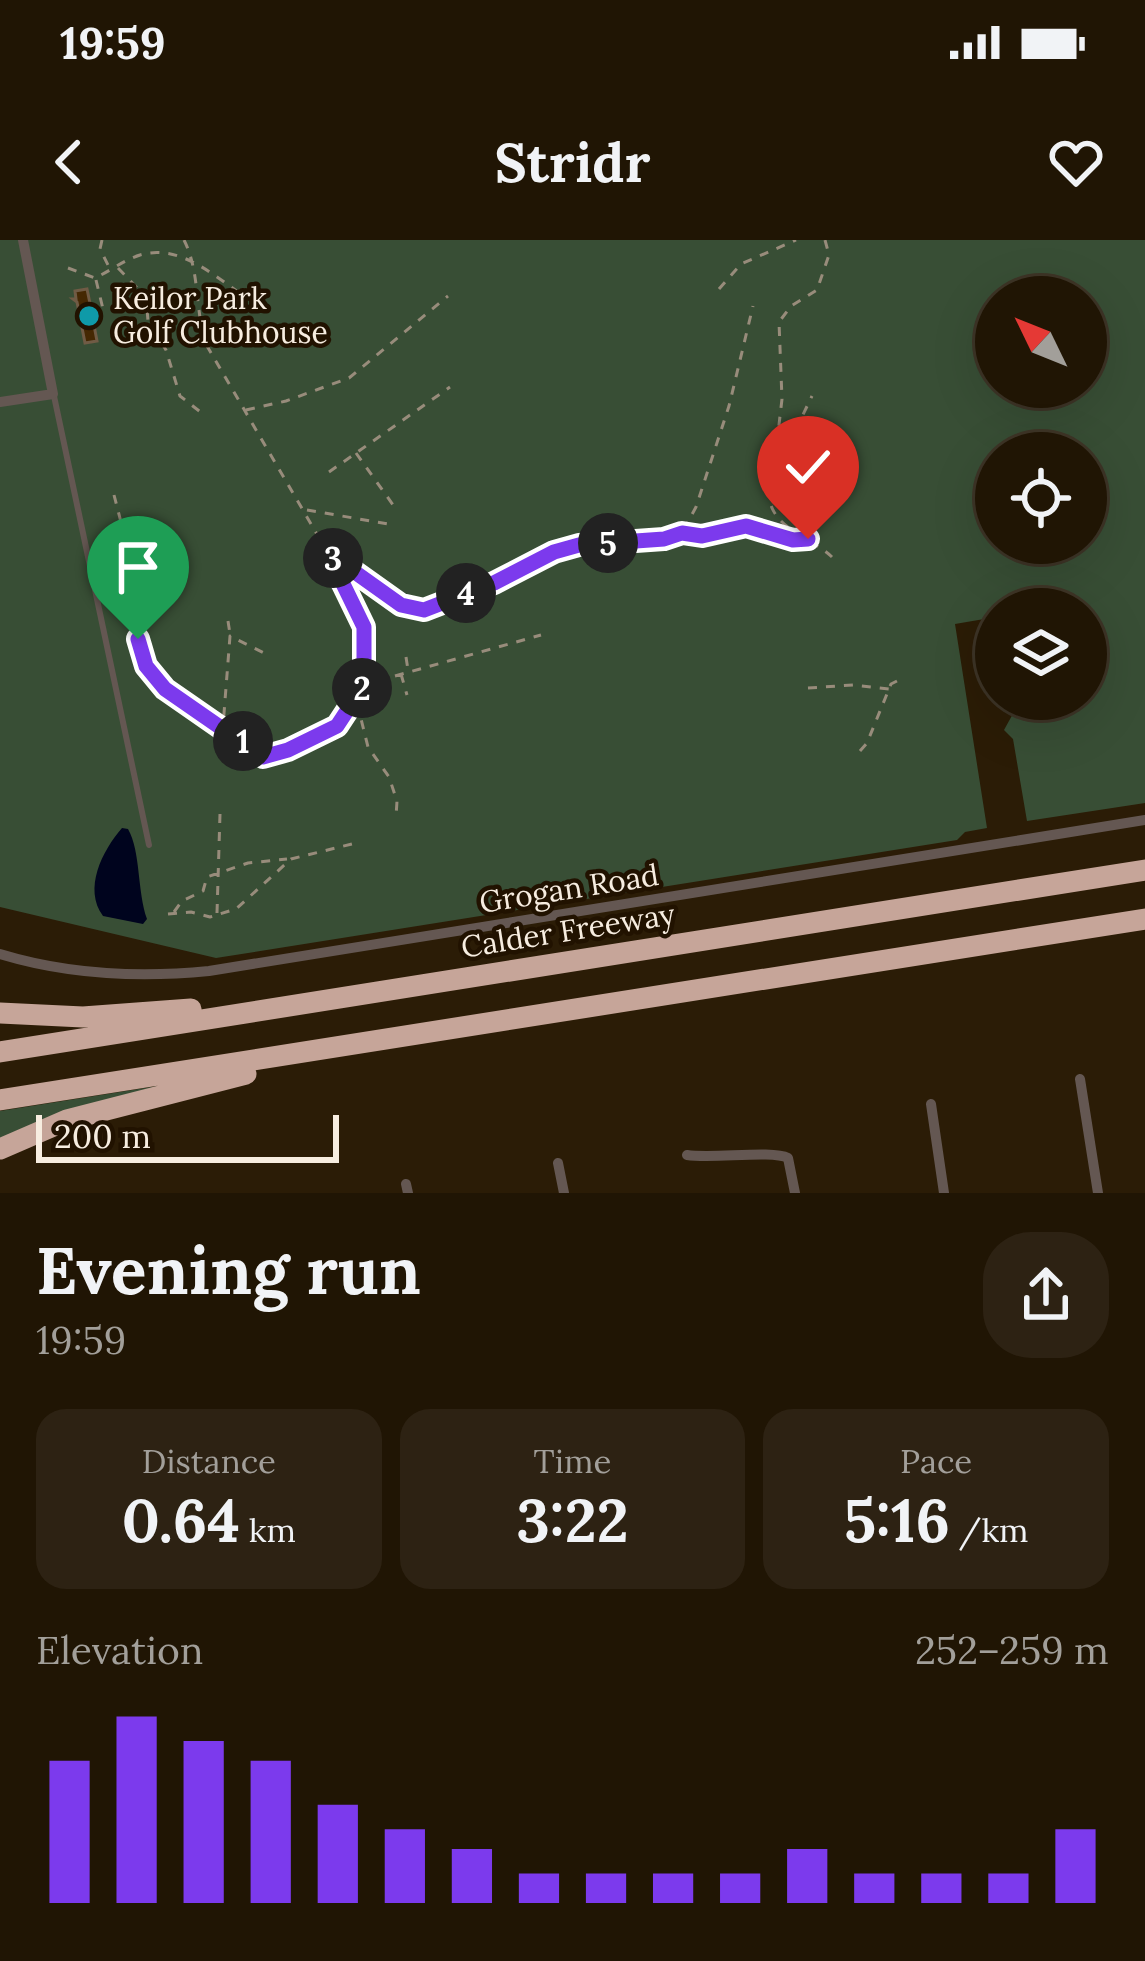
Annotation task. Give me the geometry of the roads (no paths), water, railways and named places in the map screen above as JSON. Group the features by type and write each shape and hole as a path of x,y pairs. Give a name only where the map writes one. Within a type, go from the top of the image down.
{"highway":[{"name":"Calder Freeway","path":"0,1052 1145,870"},
{"path":"0,1100 1145,919"},
{"path":"0,1013 83,1018 246,1004 655,948"},
{"path":"0,1149 68,1120 135,1101 428,1032"}],"street":[{"path":"0,402 53,394 22,240"},
{"name":"Grogan Road","path":"0,954 92,973 186,973 1145,820"},
{"path":"1080,1079 1098,1193"},
{"path":"931,1104 944,1193"},
{"path":"687,1155 715,1159 778,1153 788,1158 795,1193"},
{"path":"558,1163 564,1193"}],"lane":[{"path":"53,394 148,845"}],"water":[{"path":"122,828 128,829 135,849 147,919 143,924 103,916 97,905 98,870"}],"place":[{"name":"Keilor Park Golf Clubhouse","path":"89,316"}]}
